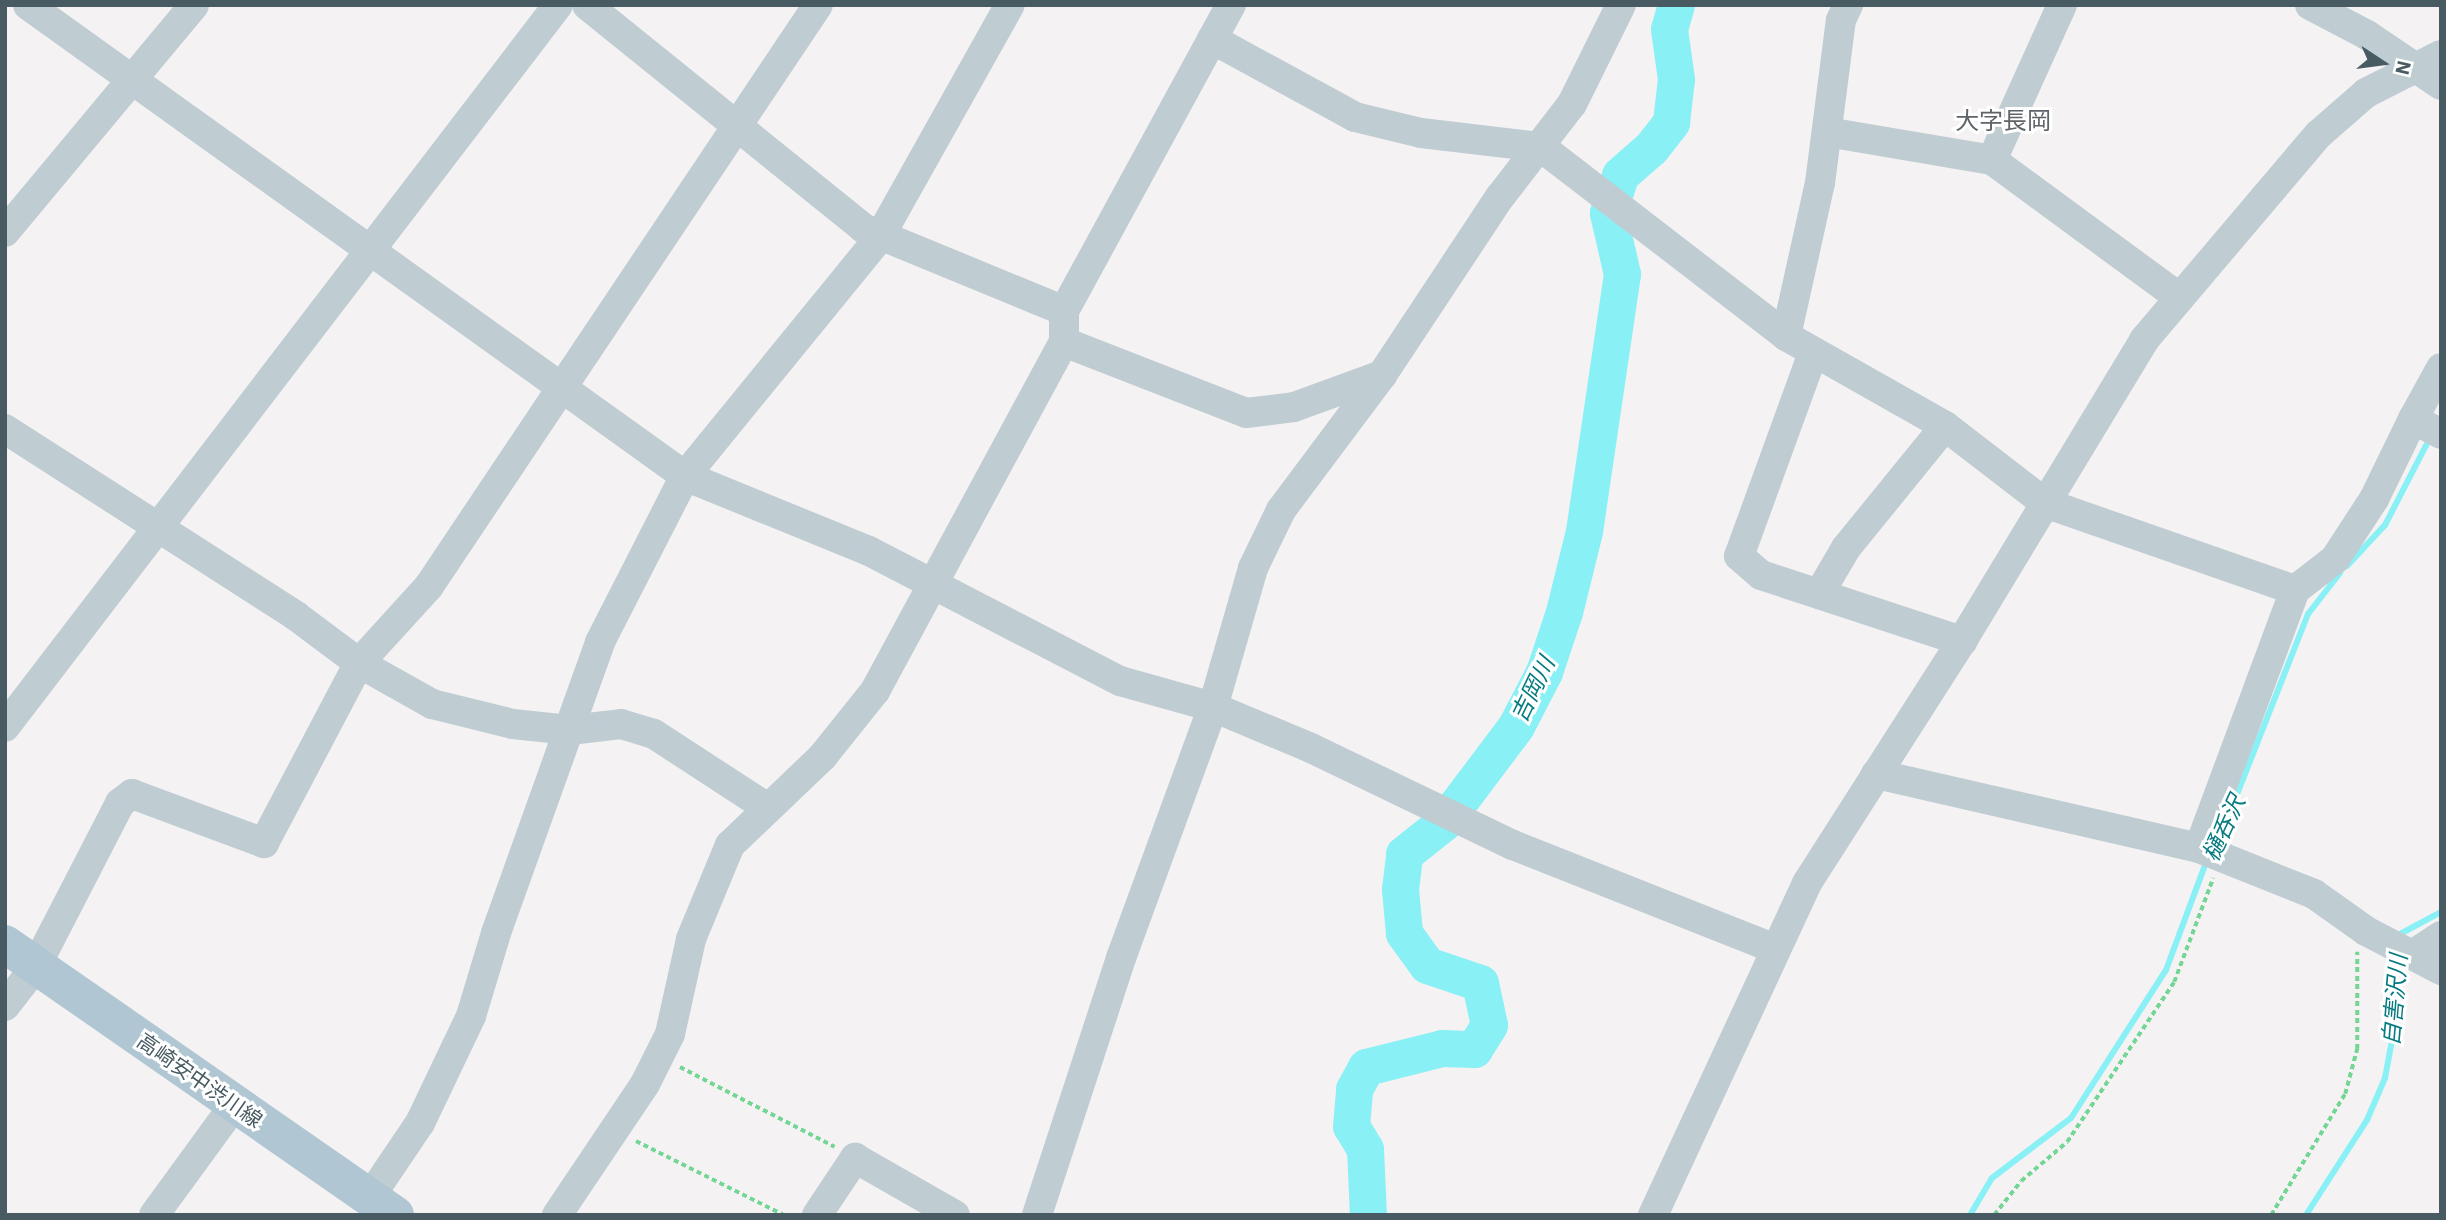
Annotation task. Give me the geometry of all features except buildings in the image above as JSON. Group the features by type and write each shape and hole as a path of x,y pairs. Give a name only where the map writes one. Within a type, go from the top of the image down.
{"main road":[{"name":"高崎安中渋川線","path":"5,944 382,1206"}],"street":[{"path":"28,5 367,251 685,475 869,551 1120,681 1213,706 1311,748 1513,845 1773,948"},
{"path":"5,232 194,5"},
{"path":"5,727 558,5"},
{"path":"587,5 879,238 1064,311"},
{"path":"5,1006 36,966 120,803 131,794 264,843 359,663 429,586 563,390 818,5"},
{"path":"382,1206 471,1016 496,933 600,642 685,475 879,238 1010,5"},
{"path":"557,1215 613,1130 670,1034 691,939 730,845 766,807 823,756 875,691 1064,342 1064,311 1231,5"},
{"path":"1037,1215 1121,958 1213,706 1253,568 1281,510 1382,375 1500,198 1572,104 1620,5"},
{"path":"1786,336 1820,183 1841,20 1848,5"},
{"path":"1992,160 2062,5"},
{"path":"2310,5 2428,61 2441,85"},
{"path":"1212,39 1355,117 1421,133 1541,147 1786,336 1945,426 2045,503 2295,590"},
{"path":"1653,1215 1773,948 1839,827 1962,641 2118,379 2180,298 2319,134 2366,93 2428,61"},
{"path":"1827,132 1992,160 2180,298"},
{"path":"1064,342 1246,413 1294,407 1382,375"},
{"path":"1813,353 1739,556 1761,575 1962,641"},
{"path":"2210,852 2295,590 2335,559 2374,499 2441,368"},
{"path":"2413,419 2441,434"},
{"path":"1819,594 1846,548 1945,426"},
{"path":"5,429 296,616 359,663 432,704 513,724 570,730 621,724 654,734 766,807"},
{"path":"1876,774 2210,852 2314,894 2357,925 2441,970"},
{"path":"2412,955 2441,936"},
{"path":"154,1215 236,1104"},
{"path":"817,1215 855,1158 955,1215"}],"path":[{"path":"1994,1215 2021,1181 2067,1142 2174,982 2210,852"},
{"path":"2272,1215 2345,1094 2357,1049 2357,925"},
{"path":"659,1056 855,1158"},
{"path":"613,1130 784,1215"}],"waterway":[{"name":"吉岡川","path":"1368,1215 1365,1149 1351,1126 1354,1089 1366,1067 1442,1048 1474,1049 1489,1025 1480,983 1427,965 1404,933 1400,889 1404,854 1443,823 1516,726 1544,672 1564,612 1584,531 1622,274 1608,213 1620,175 1651,148 1671,122 1676,79 1669,29 1676,5"},
{"name":"樋呑沢","path":"2347,566 2385,525 2430,438"},
{"name":"樋呑沢","path":"2217,845 2308,614 2340,573"},
{"name":"樋呑沢","path":"1970,1215 1992,1178 2071,1118 2166,970 2207,860"},
{"name":"自害沢川","path":"2400,940 2402,933 2441,912"},
{"name":"自害沢川","path":"2306,1215 2367,1120 2385,1078 2393,1035 2394,957"}],"district":[{"name":"大字長岡","path":"2003,121"}]}
